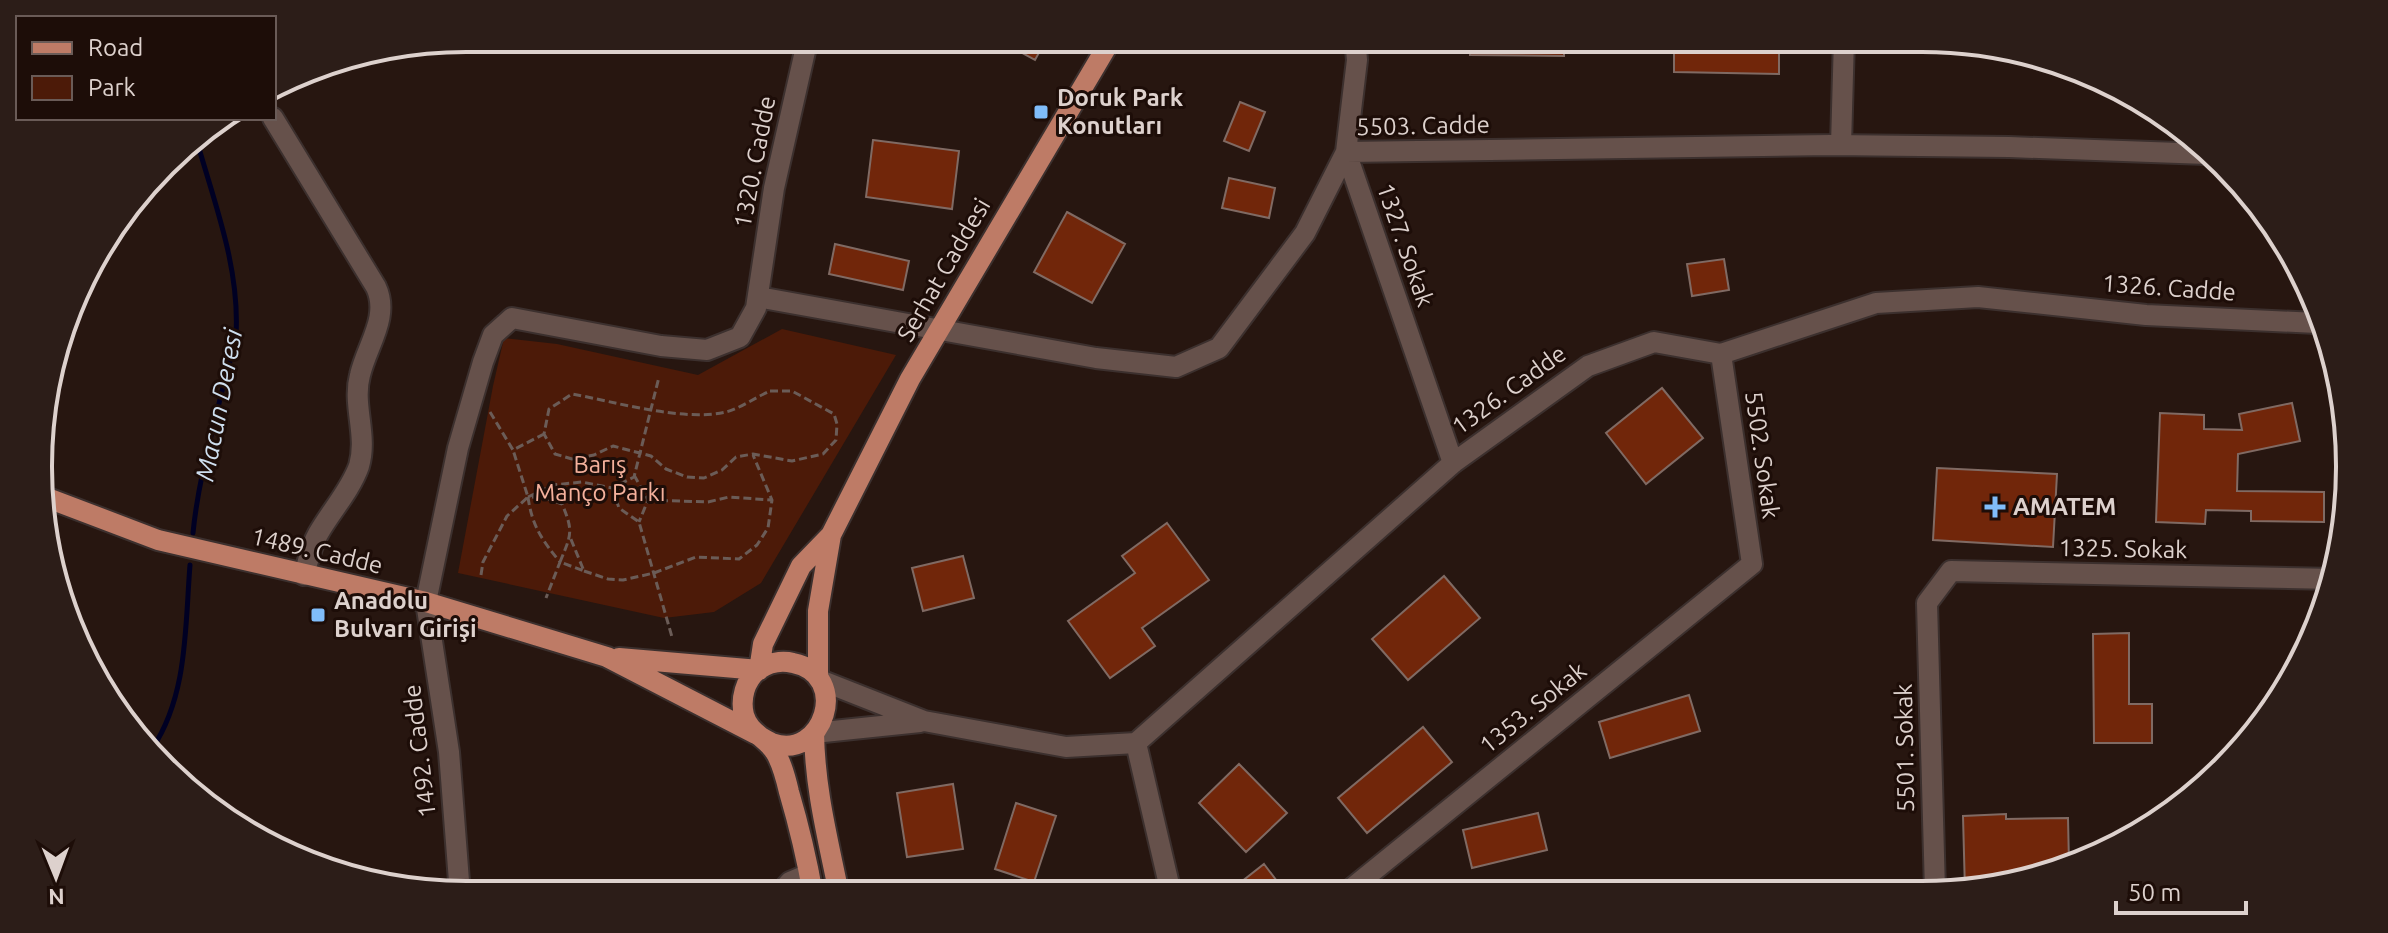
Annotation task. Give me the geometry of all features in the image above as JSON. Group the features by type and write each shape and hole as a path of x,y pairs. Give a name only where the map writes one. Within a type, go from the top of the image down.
{"main road":[{"name":"Serhat Caddesi","path":"831,535 910,379 1104,52"},
{"name":"1489. Cadde","path":"54,503 158,540 426,602 607,657 756,734"},
{"path":"759,670 763,644 801,566 831,535"},
{"path":"819,679 818,611 831,535"},
{"name":"1489. Cadde","path":"607,657 759,670"},
{"path":"756,734 773,744 782,745 799,742 814,733 827,707 819,679 809,669 798,663 772,663 759,670 745,689 742,702 748,725 756,734 775,750 786,779 810,881"},
{"path":"814,733 815,772 836,881"}],"street":[{"name":"1320. Cadde","path":"474,394 493,335 512,318 661,346 707,350 740,337 756,308 774,188 805,52"},
{"name":"1327. Sokak","path":"1356,52 1346,152 1453,463"},
{"path":"1841,145 1844,52"},
{"path":"274,120 376,287 381,303 379,319 359,376 358,404 363,443 358,466 317,536 304,575"},
{"name":"5503. Cadde","path":"758,297 1096,358 1176,367 1219,348 1305,233 1346,152 1841,145 2193,154"},
{"name":"1326. Cadde","path":"1136,743 1453,463 1588,366 1654,342 1721,354 1876,303 1978,297 2146,315 2310,323"},
{"name":"5502. Sokak","path":"1721,354 1752,564"},
{"path":"426,602 458,448 474,394"},
{"name":"1353. Sokak","path":"1361,881 1752,564"},
{"name":"1325. Sokak","path":"1927,603 1951,571 2321,579"},
{"name":"1492. Cadde","path":"426,602 449,752 459,881"},
{"name":"5501. Sokak","path":"1927,603 1935,881"},
{"path":"819,679 924,721 1066,747 1136,743 1168,881"},
{"path":"814,733 924,721"}],"path":[{"path":"481,575 483,562 507,516 528,497 553,485 582,482 612,488 634,475 659,377"},
{"path":"770,391 792,391 834,414 836,440 823,454 792,461 753,454 736,457 722,470 704,478 687,477 666,469 651,456 613,446 594,455 572,459 555,454 544,434 549,409 572,394 652,409 699,415 728,411 770,391"},
{"path":"474,394 493,416 513,450 540,537 560,562 608,579 623,580 654,573 696,557 739,559 757,545 768,528 772,500 753,454"},
{"path":"513,450 544,434"},
{"path":"634,475 648,500"},
{"path":"612,488 619,508 639,522 672,637"},
{"path":"528,497 562,504 571,525 570,537 546,598"},
{"path":"648,500 708,502 729,497 772,500"},
{"path":"639,522 648,500"},
{"path":"570,537 584,571"}],"green space":[{"name":"Barış Manço Parkı","path":"782,329 896,355 761,583 714,612 664,618 458,573 504,338 557,344 698,375"}],"building":[{"path":"1020,52 1039,52 1035,60"},
{"path":"1470,52 1564,52 1564,56 1470,55"},
{"path":"1674,52 1779,52 1779,74 1674,72"},
{"path":"1240,102 1265,112 1249,151 1224,141"},
{"path":"873,140 959,151 952,209 866,197"},
{"path":"1229,178 1275,188 1269,218 1222,208"},
{"path":"1067,212 1125,244 1092,303 1034,272"},
{"path":"835,244 909,261 903,290 829,274"},
{"path":"1724,259 1729,290 1692,296 1687,264"},
{"path":"1662,388 1703,438 1646,484 1606,433"},
{"path":"2292,403 2300,441 2238,454 2237,491 2324,492 2324,522 2251,521 2251,511 2206,510 2205,524 2156,522 2160,413 2204,415 2204,429 2242,430 2239,414"},
{"name":"AMATEM","path":"1937,468 2057,474 2053,547 1933,540"},
{"path":"1167,523 1209,580 1142,628 1155,646 1110,678 1068,621 1135,573 1122,556"},
{"path":"963,556 974,598 923,611 912,568"},
{"path":"1444,576 1480,618 1408,680 1372,639"},
{"path":"2129,633 2129,704 2152,704 2152,743 2094,743 2093,634"},
{"path":"1689,695 1700,731 1610,758 1599,722"},
{"path":"1423,727 1452,762 1367,833 1338,798"},
{"path":"1239,764 1287,813 1246,852 1199,803"},
{"path":"953,784 963,849 907,857 897,793"},
{"path":"1016,803 1056,816 1034,881 995,869"},
{"path":"1538,813 1547,850 1472,868 1463,830"},
{"path":"2006,814 2006,819 2068,818 2069,853 2029,867 1965,878 1963,816"},
{"path":"1264,864 1277,881 1242,881"}],"waterway":[{"name":"Macun Deresi","path":"193,533 206,458 236,335 230,260 200,150"},
{"name":"Macun Deresi","path":"156,741 179,683 190,565"}],"place":[{"name":"Doruk Park Konutları","path":"1041,112"},
{"name":"AMATEM","path":"1995,507"},
{"name":"Anadolu Bulvarı Girişi","path":"318,615"}]}
